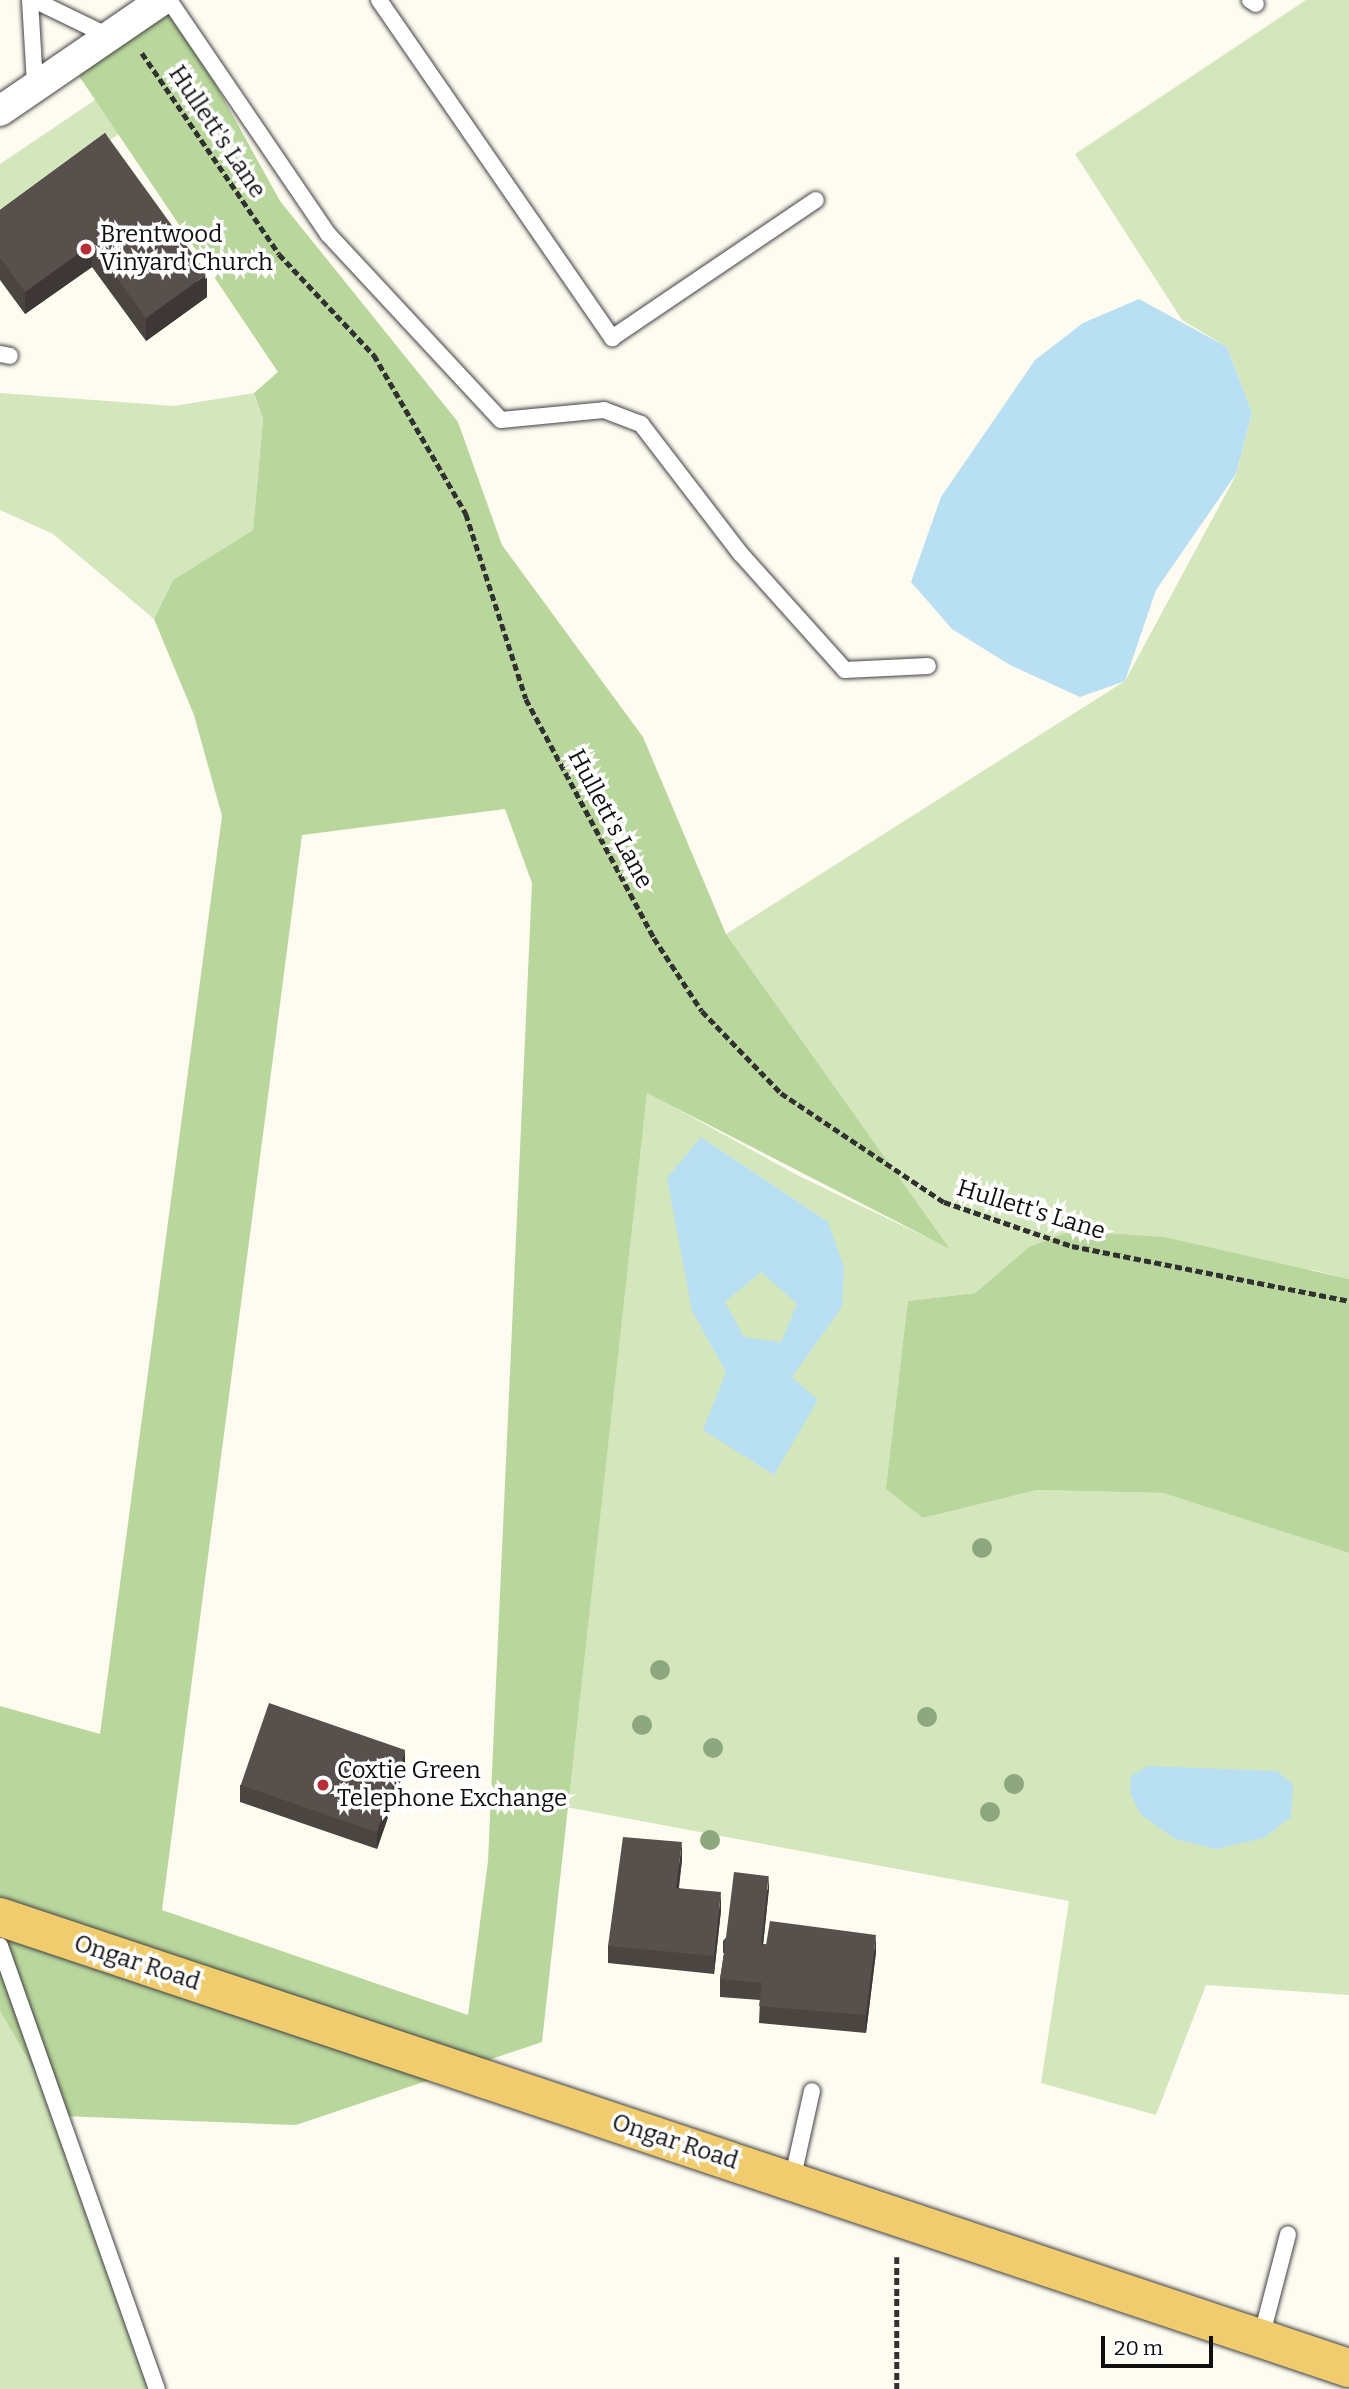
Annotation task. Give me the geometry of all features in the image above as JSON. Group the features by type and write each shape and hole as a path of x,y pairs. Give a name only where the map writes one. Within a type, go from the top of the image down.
{"main road":[{"name":"Ongar Road","path":"0,1917 1349,2368"}],"street":[{"path":"0,111 35,83 113,29 162,0"}],"lane":[{"path":"35,83 32,0 113,29"},
{"path":"169,0 328,234 501,420 604,410 641,424 740,553 845,670 928,666"},
{"path":"379,0 612,338 816,200"},
{"path":"0,1946 157,2389"},
{"path":"792,2181 812,2091"},
{"path":"1261,2338 1288,2234"}],"path":[{"name":"Hullett's Lane","path":"113,29 279,254 374,355 466,514 526,699 653,938 702,1011 781,1093 944,1202 1072,1246 1349,1301"},
{"path":"897,2218 897,2389"}],"green space":[{"path":"169,0 280,201 458,422 502,545 643,737 726,934 950,1249 647,1093 542,2042 296,2125 61,2116 0,2011 0,1706 100,1734 222,816 194,715 154,619 173,580 253,530 263,419 254,393 278,372 69,61","holes":["505,809 532,883 488,1861 468,2015 162,1910 302,835"]},
{"path":"1306,0 1349,0 1349,1279 1313,1270 1029,1247 975,1293 909,1301 923,1518 1037,1490 1163,1493 1349,1553 1349,1995 1206,1985 1156,2115 1041,2083 1069,1901 566,1807 647,1092 797,1175 949,1248 726,934 1125,681 1236,475 1252,413 1227,347 1182,320 1075,154"},
{"path":"98,98 120,133 0,216 0,164"},
{"path":"0,393 174,406 254,393 263,419 253,530 173,580 154,619 53,534 0,510"},
{"path":"1072,1231 1164,1237 1349,1279 1349,1553 1163,1493 1037,1490 923,1518 886,1489 908,1301 975,1293 1029,1247"},
{"path":"0,2011 61,2116 159,2389 0,2389"}],"water":[{"path":"1139,299 1227,347 1252,413 1236,474 1156,590 1125,681 1080,697 1010,665 952,629 911,582 941,497 1035,360 1083,323"},
{"path":"701,1137 828,1222 844,1267 842,1307 792,1377 818,1400 774,1475 703,1430 726,1372 692,1311 667,1178","holes":["761,1272 797,1304 781,1342 744,1337 725,1302"]},
{"path":"1148,1766 1277,1771 1293,1784 1291,1817 1264,1838 1216,1849 1175,1839 1140,1814 1130,1792 1131,1776"}],"building":[{"name":"Brentwood Vinyard Church","path":"105,133 207,274 146,318 92,244 25,292 0,258 0,210"},
{"name":"Coxtie Green Telephone Exchange","path":"269,1703 405,1750 377,1832 241,1785"},
{"path":"623,1837 682,1842 676,1888 721,1892 714,1956 608,1946"},
{"path":"734,1872 769,1876 760,1946 725,1941"},
{"path":"770,1921 876,1935 866,2015 759,2006 762,1983 720,1979 726,1940 766,1945"}],"place":[{"name":"Brentwood Vinyard Church","path":"86,249"},
{"name":"Coxtie Green Telephone Exchange","path":"323,1785"}]}
